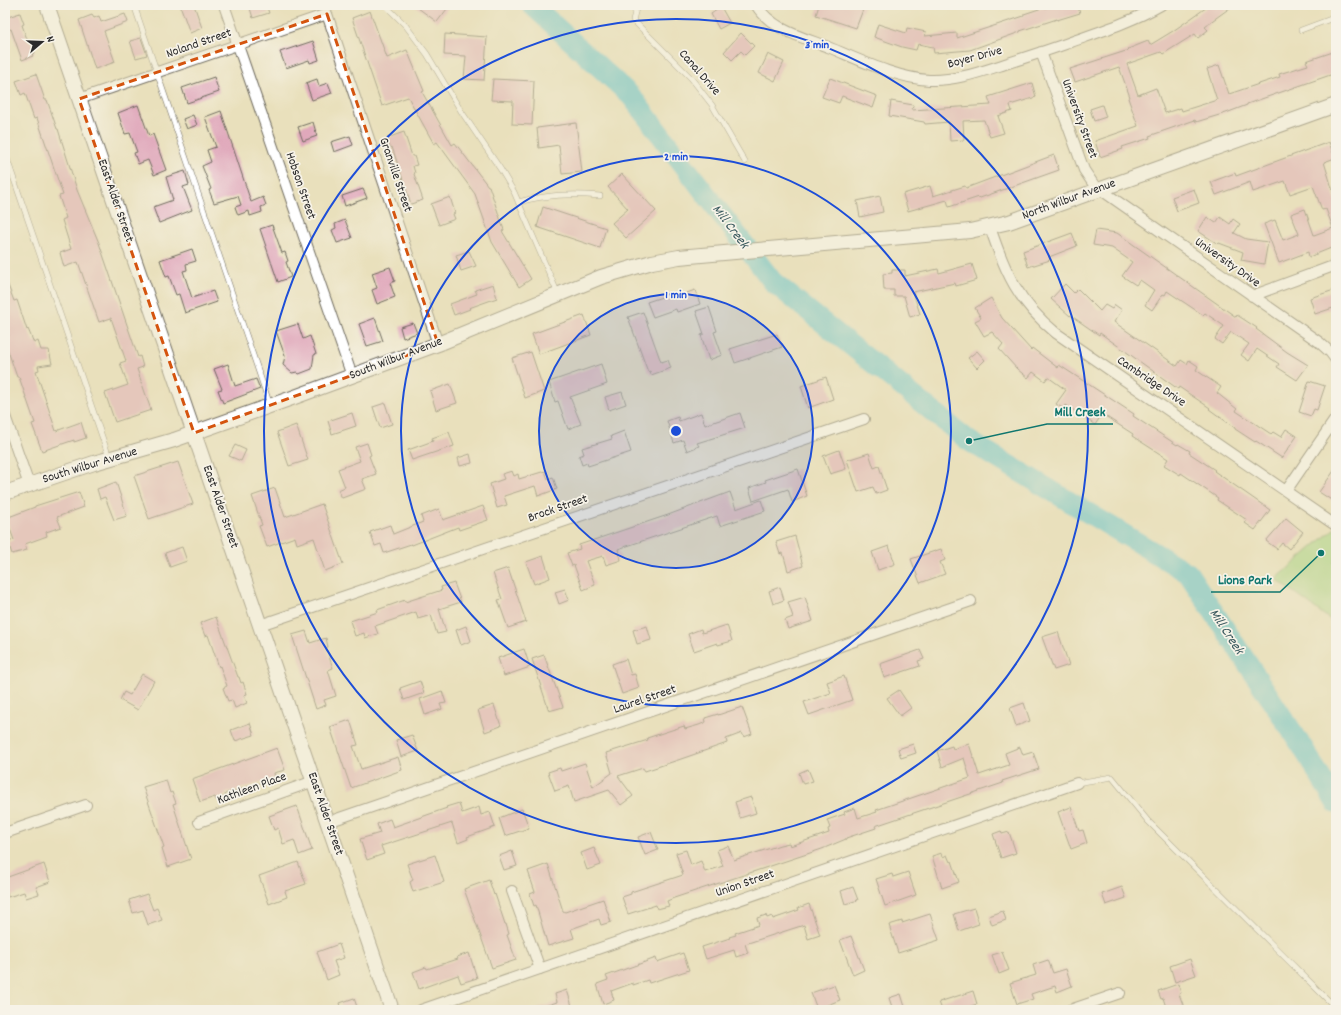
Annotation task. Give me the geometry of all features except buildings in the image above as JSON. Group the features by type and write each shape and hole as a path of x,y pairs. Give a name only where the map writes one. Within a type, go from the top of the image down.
{"main road":[{"name":"East Alder Street","path":"47,5 392,1010"},
{"name":"North Wilbur Avenue","path":"790,248 970,231 990,227 1336,105"},
{"name":"South Wilbur Avenue","path":"5,493 78,468 194,433 270,406 438,344 601,277 652,262 679,257 790,248"}],"street":[{"name":"Hobson Street","path":"224,5 352,376"},
{"name":"Boyer Drive","path":"756,5 771,21 791,33 896,74 927,80 957,78 970,75 1129,21 1161,5"},
{"name":"Noland Street","path":"79,99 327,14"},
{"name":"Granville Street","path":"327,14 438,344"},
{"name":"University Street","path":"1041,52 1084,170 1100,189"},
{"name":"University Drive","path":"1100,189 1319,342 1336,360"},
{"name":"Cambridge Drive","path":"990,227 1006,270 1023,299 1042,322 1335,525"},
{"path":"1252,296 1336,265"},
{"path":"5,416 29,485"},
{"name":"Brock Street","path":"260,625 864,418"},
{"path":"1286,491 1336,418"},
{"name":"Laurel Street","path":"328,822 971,601"},
{"name":"Kathleen Place","path":"199,822 314,781"},
{"name":"Union Street","path":"421,1010 1077,782"},
{"path":"5,833 86,805"},
{"path":"512,891 540,969"},
{"path":"1070,1010 1120,992"}],"lane":[{"path":"134,5 270,406"},
{"path":"385,5 406,26 427,54 461,111 501,170 518,202 558,294"},
{"name":"Canal Drive","path":"637,5 633,20 691,78 712,105 745,162"},
{"path":"1301,30 1336,17"},
{"path":"5,153 110,458"},
{"path":"518,202 558,194 600,196"},
{"path":"1077,782 1112,777 1148,822 1336,1008"}],"path":[{"path":"1335,525 1336,542 1331,563 1336,575"}],"highlighted area":[{"path":"327,14 438,344 194,433 79,99"}],"green space":[{"path":"1336,527 1336,624 1276,579"}],"waterway":[{"name":"Mill Creek","path":"532,5 631,96 773,282 969,441 1188,573 1303,748 1336,803"}],"place":[{"name":"Mill Creek","path":"969,441"},
{"name":"Lions Park","path":"1321,553"}]}
